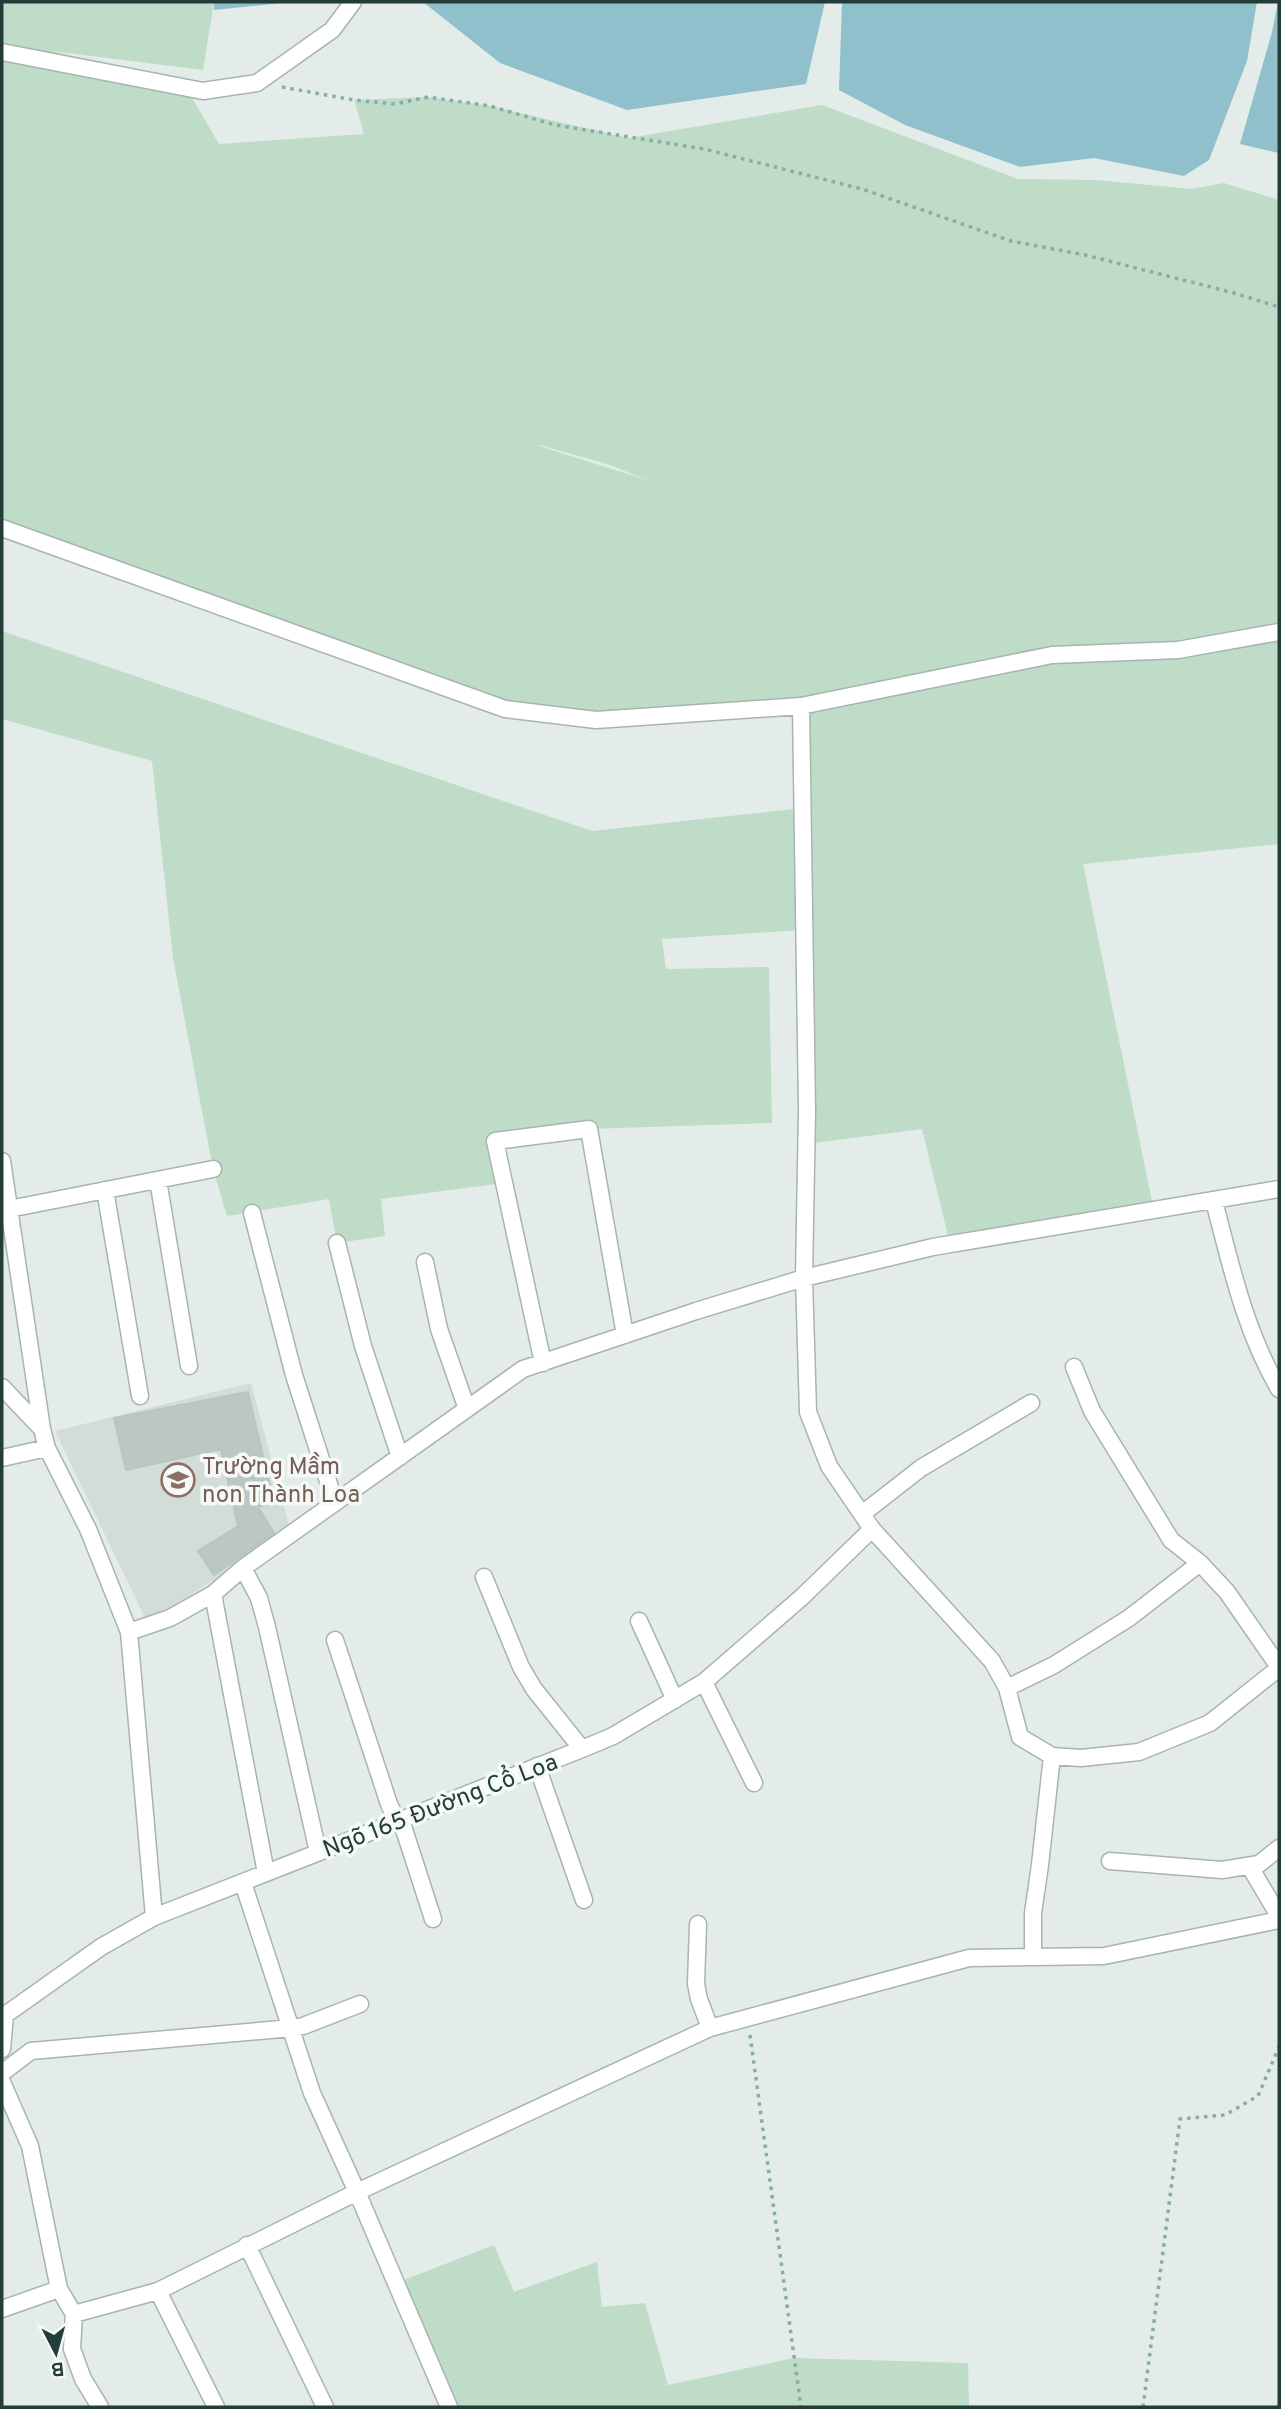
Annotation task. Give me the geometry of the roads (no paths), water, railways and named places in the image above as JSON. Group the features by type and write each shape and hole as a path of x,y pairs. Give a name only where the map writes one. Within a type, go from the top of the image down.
{"street":[{"path":"2,52 203,90 257,83 332,30 353,2"},
{"path":"2,528 505,709 596,720 800,706 1052,654 1178,650 1279,632"},
{"path":"800,706 807,1110 804,1278 808,1412 829,1466 872,1529 992,1661 1006,1688 1020,1737 1052,1756 1081,1758 1139,1752 1210,1723 1279,1667 1227,1592 1200,1563 1171,1540 1092,1411 1074,1367"},
{"path":"543,1363 495,1141 589,1129 625,1335"},
{"path":"2,1161 47,1448 88,1529 129,1632 154,1917"},
{"path":"9,1209 213,1169"},
{"path":"159,1180 189,1366"},
{"path":"129,1632 170,1618 213,1594 243,1568 523,1369 804,1278 933,1247 1279,1189"},
{"path":"105,1190 140,1396"},
{"path":"1214,1201 1242,1306 1279,1389"},
{"path":"252,1213 294,1375 335,1503"},
{"path":"337,1243 363,1346 400,1457"},
{"path":"425,1262 439,1329 467,1409"},
{"path":"2,1387 42,1429"},
{"path":"862,1514 921,1468 1031,1403"},
{"path":"2,1458 47,1448"},
{"name":"Ngõ 165 Đường Cổ Loa","path":"2,2049 5,2015 101,1947 154,1917 582,1749 613,1736 674,1700 704,1682 802,1597 872,1529"},
{"path":"1006,1688 1054,1665 1129,1618 1200,1563"},
{"path":"243,1568 259,1598 267,1627 318,1852"},
{"path":"484,1577 521,1667 534,1689 582,1749"},
{"path":"213,1594 266,1873"},
{"path":"639,1621 674,1700"},
{"path":"335,1640 389,1804 399,1821 433,1919"},
{"path":"704,1682 754,1783"},
{"path":"1033,1956 1033,1913 1041,1865 1052,1756"},
{"path":"537,1766 584,1900"},
{"path":"1110,1861 1222,1870 1259,1864 1279,1848"},
{"path":"75,2314 158,2291 357,2192 710,2028 968,1958 1104,1956 1279,1918 1250,1867"},
{"path":"243,1882 312,2093 449,2407"},
{"path":"698,1924 696,1984 710,2028"},
{"path":"2,2073 31,2051 292,2028 360,2004"},
{"path":"2,2082 30,2146 59,2289 75,2314 72,2349 83,2379 100,2407"},
{"path":"247,2245 325,2407"},
{"path":"2,2309 59,2289"},
{"path":"158,2291 216,2407"}],"water":[{"path":"214,2 292,2 214,10"},
{"path":"423,2 825,2 806,84 627,110 500,63"},
{"path":"842,2 1257,2 1247,61 1209,160 1184,176 1094,158 1020,167 905,125 839,90"},
{"path":"1279,2 1279,153 1240,144"}],"place":[{"name":"Trường Mầm non Thành Loa","path":"178,1480"}]}
